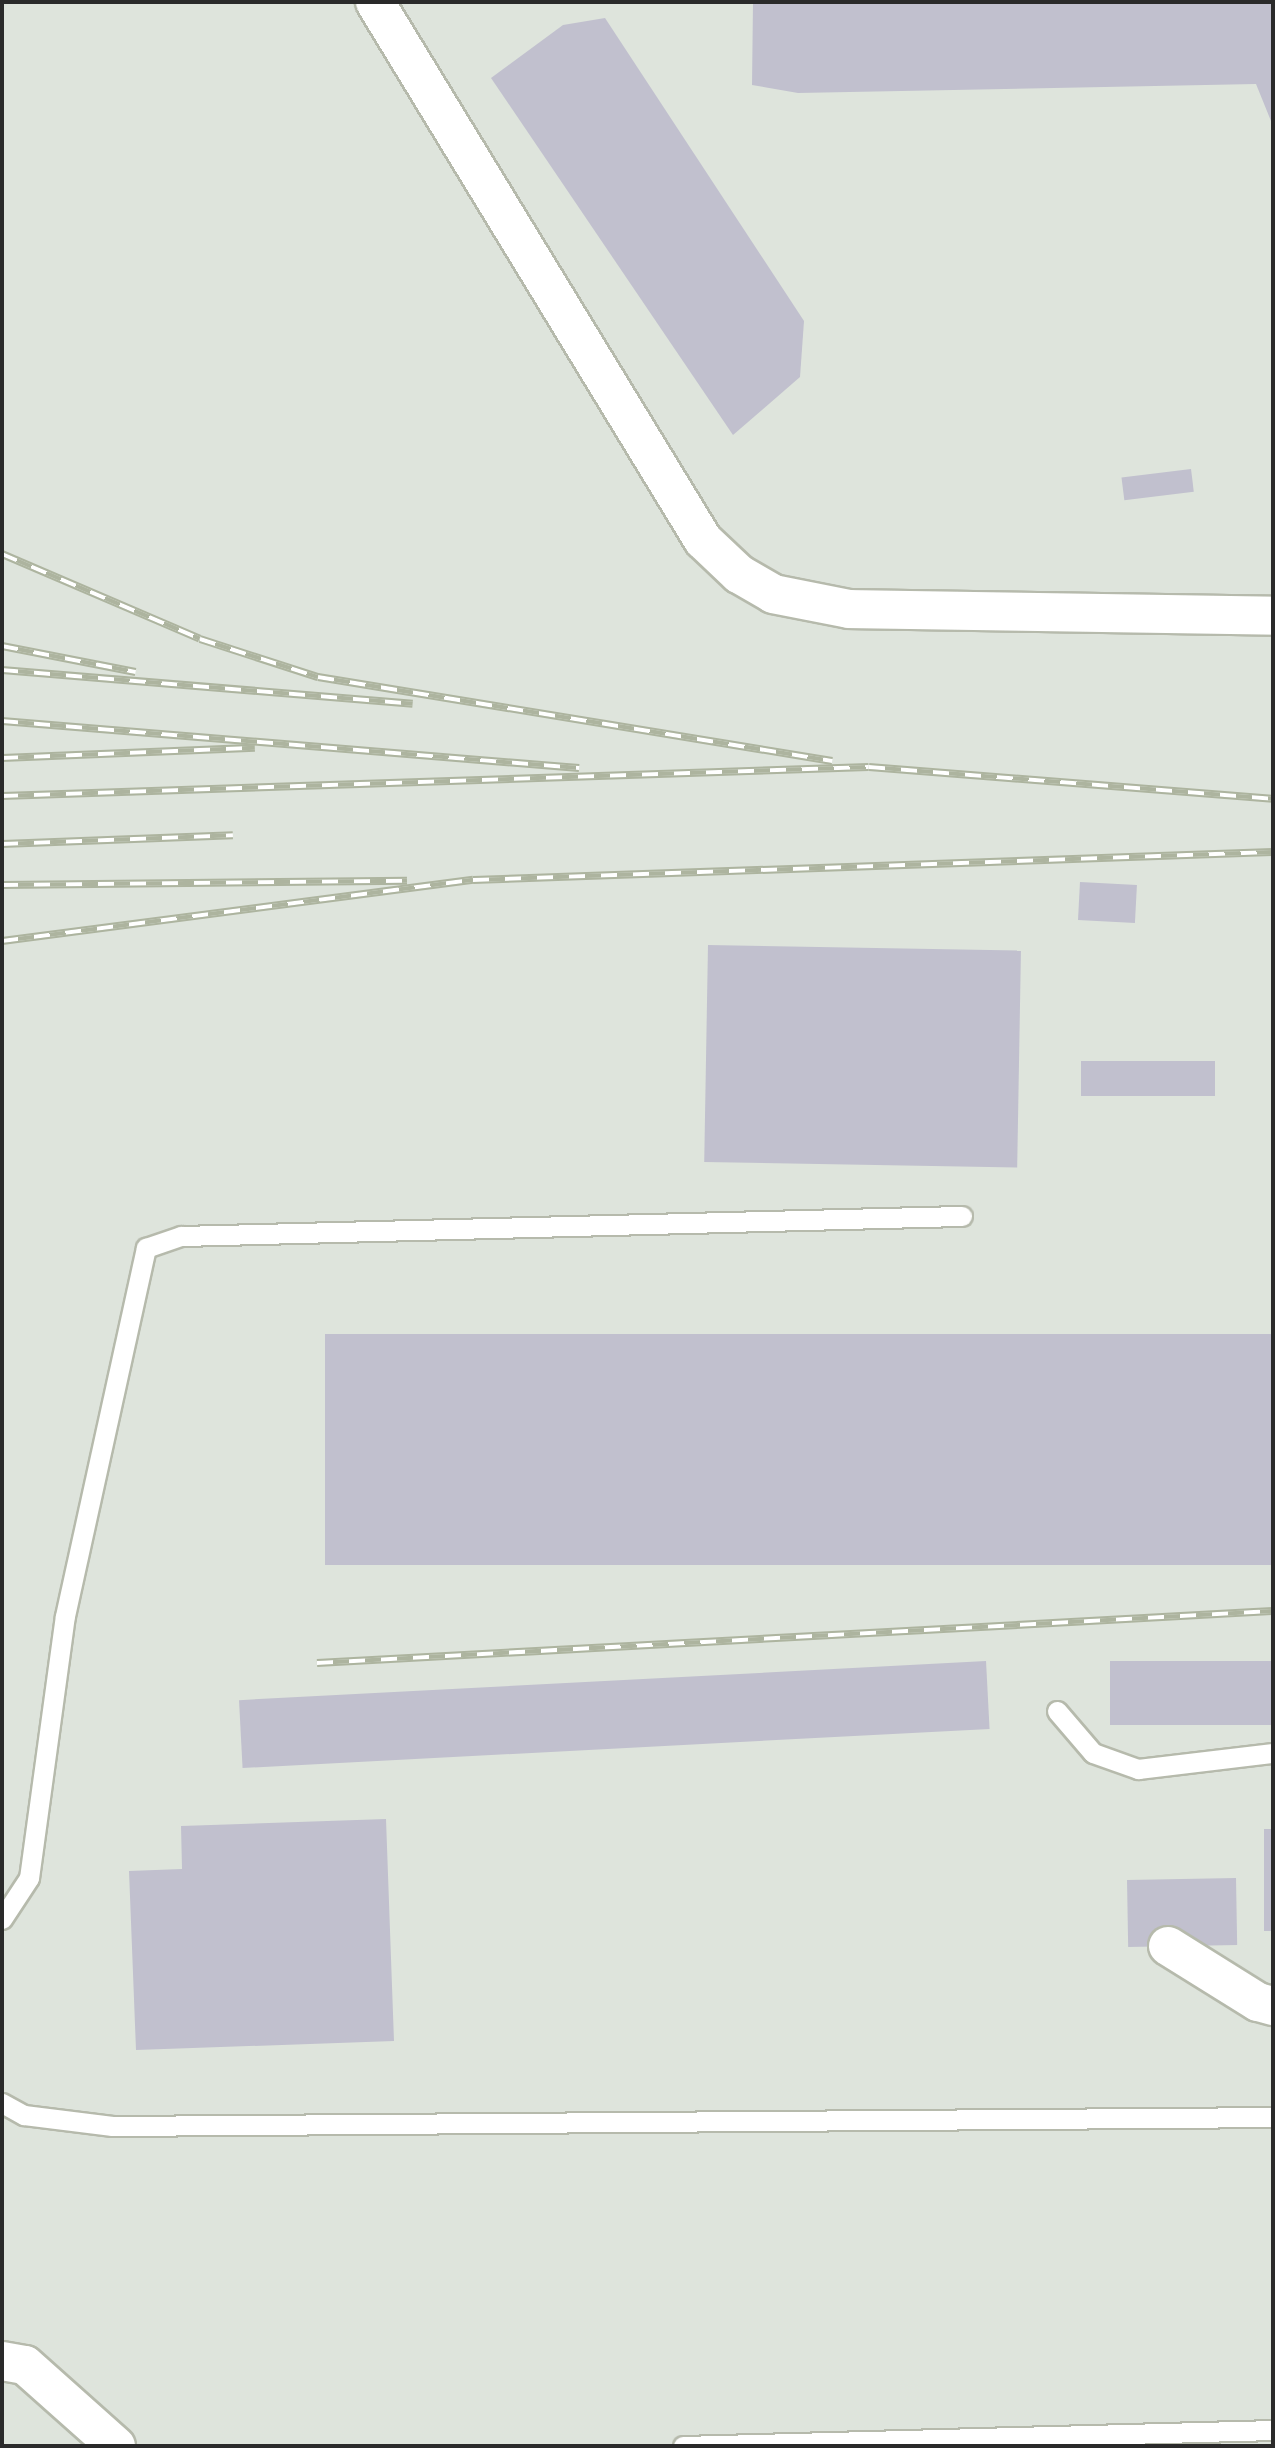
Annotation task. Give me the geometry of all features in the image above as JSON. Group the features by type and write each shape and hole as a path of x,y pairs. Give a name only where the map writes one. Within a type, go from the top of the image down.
{"street":[{"path":"375,2 703,540 739,574 773,594 849,610 1273,616"},
{"path":"1168,1945 1258,2002 1273,2006"},
{"path":"2,2361 25,2365 116,2446"}],"lane":[{"path":"2,1919 29,1878 65,1616 146,1248 194,1236 962,1216"},
{"path":"1057,1711 1093,1753 1138,1769 1273,1754"},
{"path":"2,2103 24,2115 112,2126 1273,2117"},
{"path":"683,2446 1273,2430"}],"shaded area":[{"path":"2,2 1273,2 1273,2446 2,2446"}],"building":[{"path":"753,2 1273,2 1273,126 1256,84 798,93 752,85"},
{"path":"605,18 804,321 800,377 733,435 491,78 563,25"},
{"path":"1191,469 1194,492 1124,500 1122,478"},
{"path":"1080,882 1137,885 1135,923 1078,920"},
{"path":"708,945 1021,950 1017,1167 704,1162"},
{"path":"1081,1061 1215,1061 1215,1096 1081,1096"},
{"path":"325,1334 1273,1334 1273,1565 325,1565"},
{"path":"986,1661 990,1729 243,1768 239,1700"},
{"path":"1110,1661 1273,1661 1273,1725 1110,1725"},
{"path":"386,1819 394,2041 136,2050 129,1871 182,1869 181,1826"},
{"path":"1264,1829 1273,1829 1273,1931 1264,1931"},
{"path":"1236,1878 1237,1945 1128,1947 1127,1880"}],"railway":[{"path":"2,554 200,639 318,677 832,761"},
{"path":"2,646 136,672"},
{"path":"2,670 413,704"},
{"path":"2,721 579,768"},
{"path":"2,758 255,748"},
{"path":"2,796 869,767 1273,799"},
{"path":"2,844 233,835"},
{"path":"2,941 473,880 1273,852"},
{"path":"2,885 407,881"},
{"path":"317,1663 1273,1611"}]}
